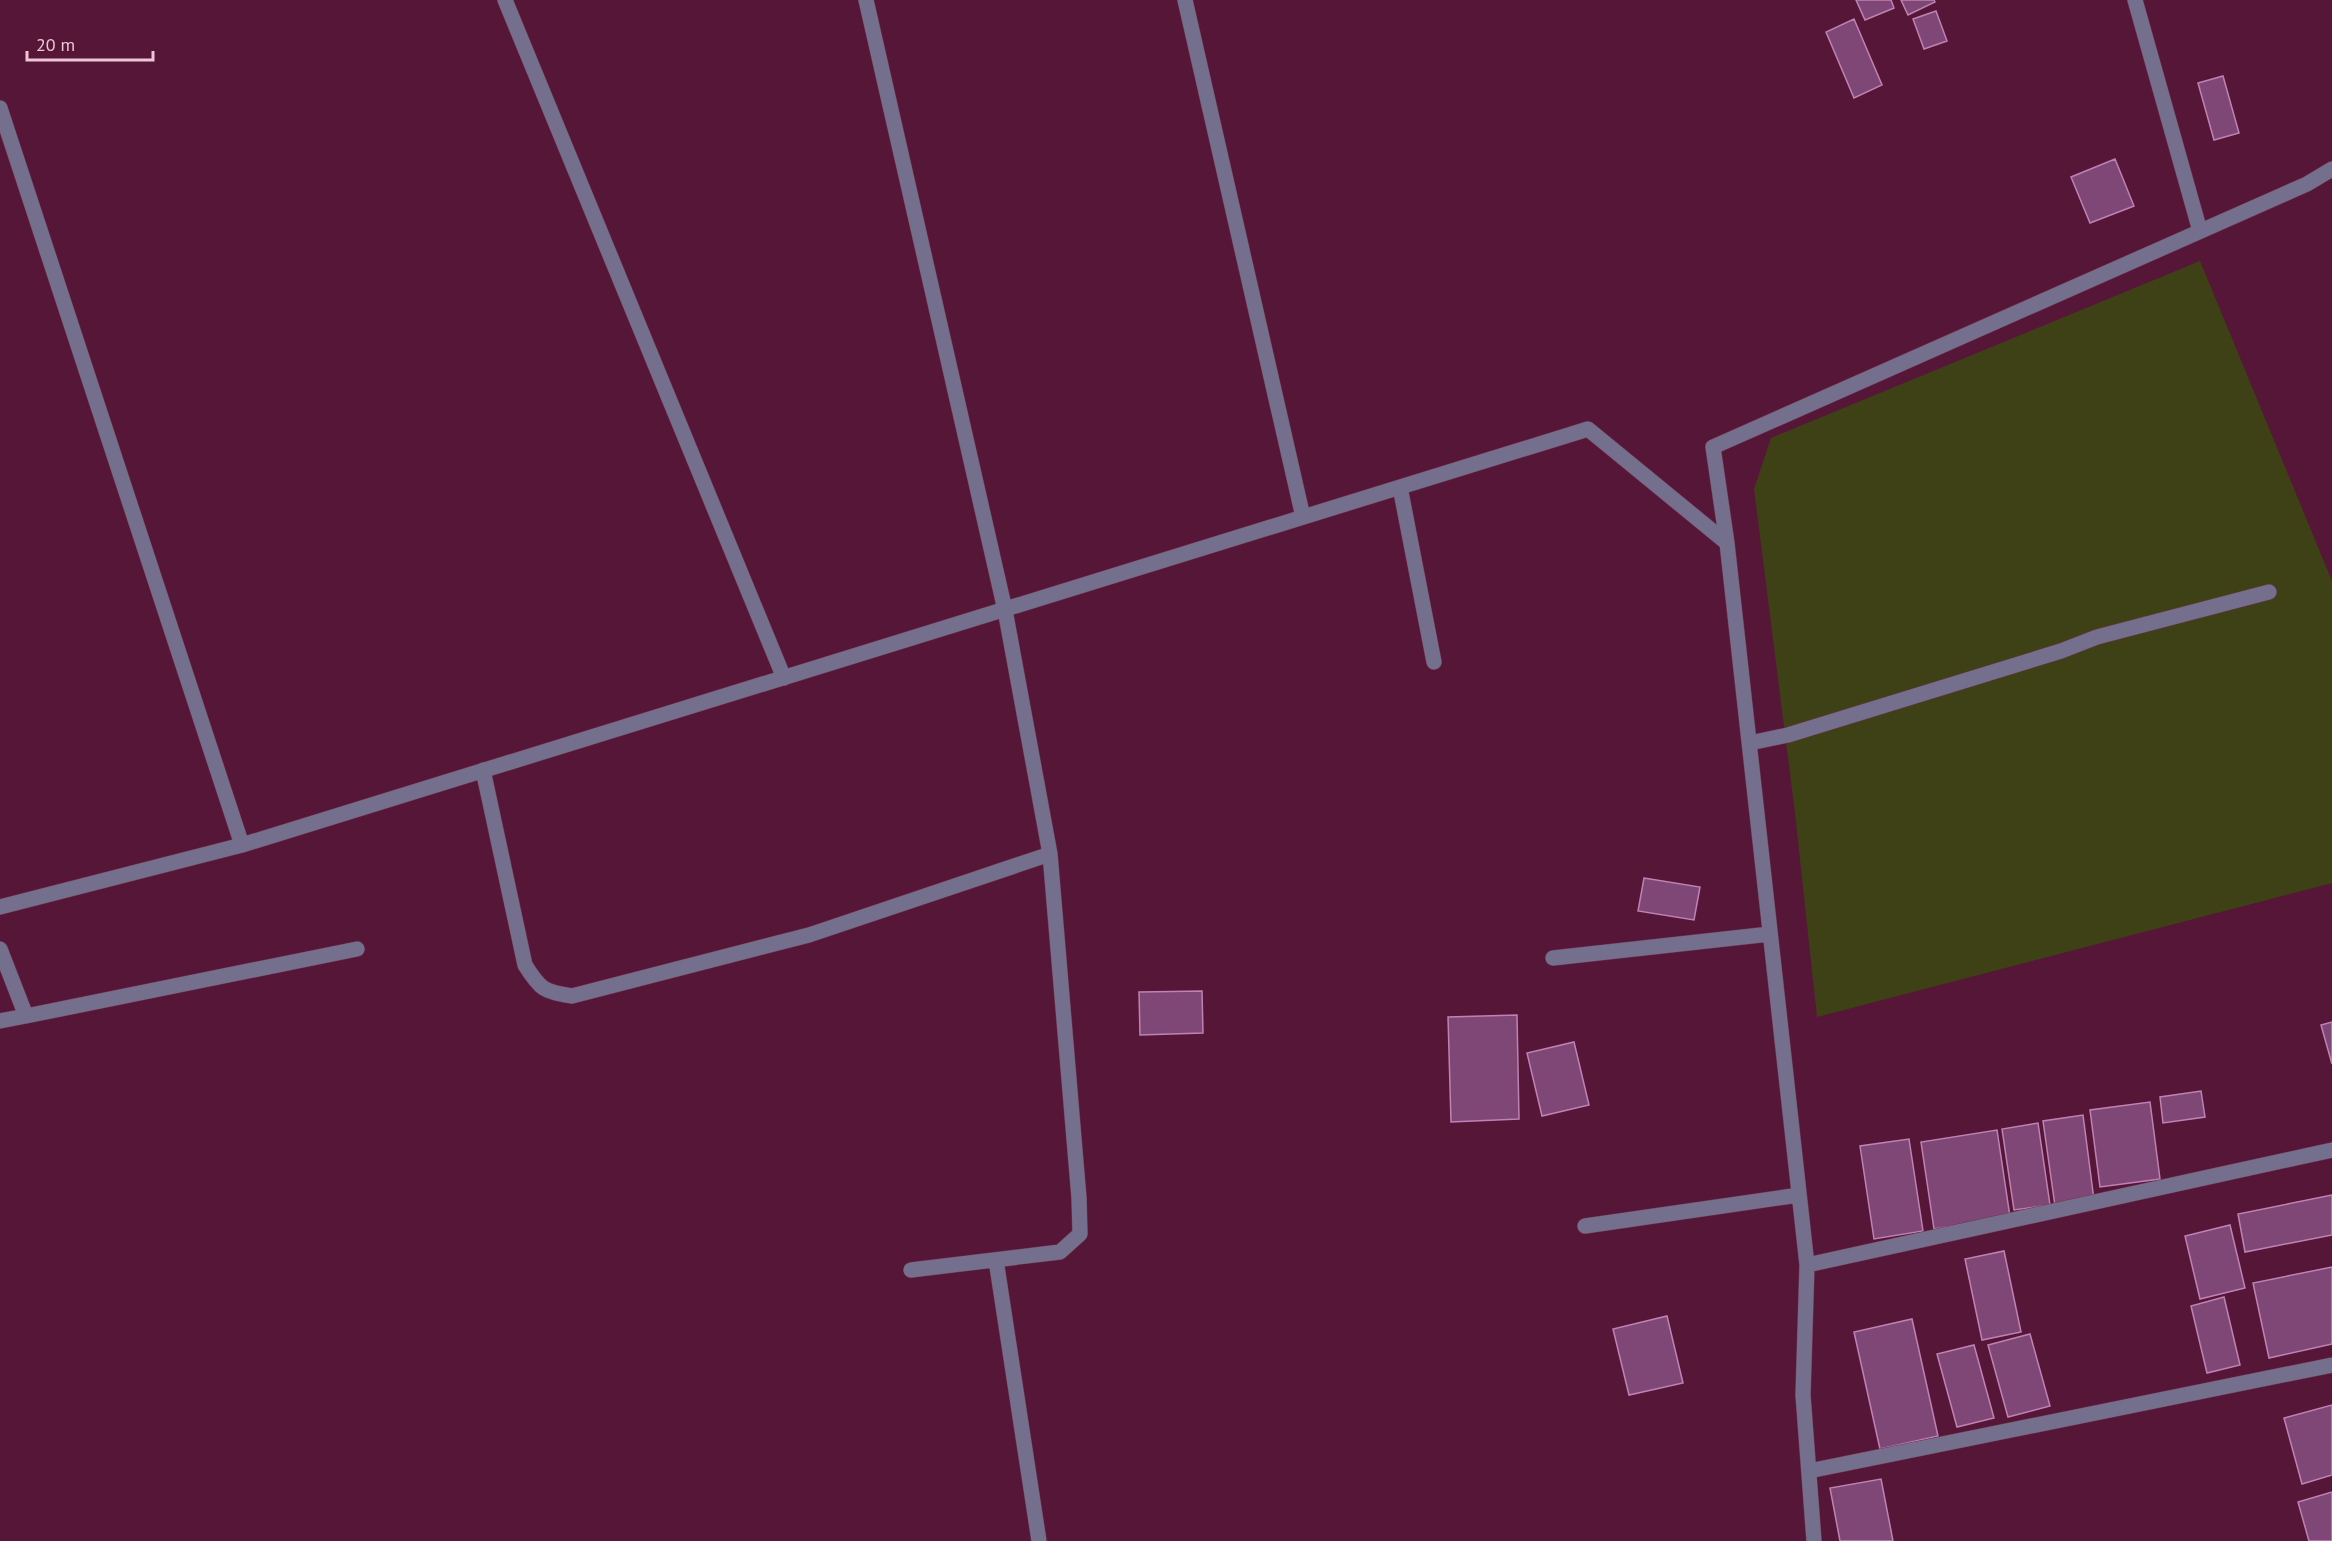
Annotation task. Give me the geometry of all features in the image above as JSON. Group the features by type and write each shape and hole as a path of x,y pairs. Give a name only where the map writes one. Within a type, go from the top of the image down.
{"street":[{"path":"505,0 784,678"},
{"path":"866,0 1005,610 1050,854 1079,1198 1080,1234 1060,1251 911,1270"},
{"path":"1185,0 1303,517"},
{"path":"2135,0 2200,231"},
{"path":"0,108 242,845"},
{"path":"1814,1541 1803,1395 1807,1266 1750,743 1727,543 1713,447 2307,184 2332,169"},
{"path":"0,907 242,845 1588,429 1727,543"},
{"path":"1400,487 1434,662"},
{"path":"1750,743 1800,731 2061,651 2097,637 2269,592"},
{"path":"483,770 525,965 535,981 550,993 572,996 808,935 1050,854"},
{"path":"1552,958 1770,934"},
{"path":"0,949 26,1016"},
{"path":"0,1021 357,949"},
{"path":"1807,1266 2332,1150"},
{"path":"1585,1226 1799,1195"},
{"path":"996,1260 1039,1541"},
{"path":"1809,1471 2332,1365"}],"green space":[{"path":"2200,261 2332,581 2332,883 1817,1017 1795,813 1754,489 1771,438"}],"building":[{"path":"1856,0 1891,0 1894,8 1865,20"},
{"path":"1901,0 1934,0 1935,2 1908,15"},
{"path":"1936,11 1947,41 1924,49 1913,19"},
{"path":"1854,19 1882,85 1854,98 1826,32"},
{"path":"2223,76 2239,133 2214,140 2198,83"},
{"path":"2115,159 2134,206 2090,223 2071,177"},
{"path":"1644,878 1700,887 1694,920 1638,911"},
{"path":"1202,991 1203,1033 1140,1035 1139,992"},
{"path":"1517,1015 1519,1119 1451,1122 1448,1017"},
{"path":"2332,1022 2332,1064 2321,1025"},
{"path":"1574,1042 1589,1105 1542,1116 1527,1053"},
{"path":"2201,1091 2205,1117 2163,1123 2160,1097"},
{"path":"2150,1102 2160,1179 2100,1187 2090,1110"},
{"path":"2083,1115 2094,1200 2055,1206 2043,1121"},
{"path":"2038,1123 2050,1205 2014,1210 2002,1129"},
{"path":"1997,1130 2010,1217 1934,1229 1921,1142"},
{"path":"1909,1139 1923,1231 1874,1239 1860,1146"},
{"path":"2332,1195 2332,1235 2245,1252 2238,1214"},
{"path":"2230,1225 2245,1288 2200,1299 2185,1236"},
{"path":"2004,1251 2021,1332 1982,1340 1965,1259"},
{"path":"2332,1267 2332,1344 2269,1358 2253,1283"},
{"path":"2224,1297 2240,1365 2207,1373 2191,1306"},
{"path":"1667,1316 1683,1383 1629,1395 1613,1329"},
{"path":"1912,1319 1938,1436 1880,1449 1854,1332"},
{"path":"2030,1334 2050,1406 2008,1417 1988,1345"},
{"path":"1974,1345 1994,1418 1957,1427 1937,1354"},
{"path":"2332,1405 2332,1475 2302,1484 2284,1418"},
{"path":"1881,1479 1893,1541 1840,1541 1830,1488"},
{"path":"2332,1492 2332,1541 2309,1541 2298,1502"}]}
